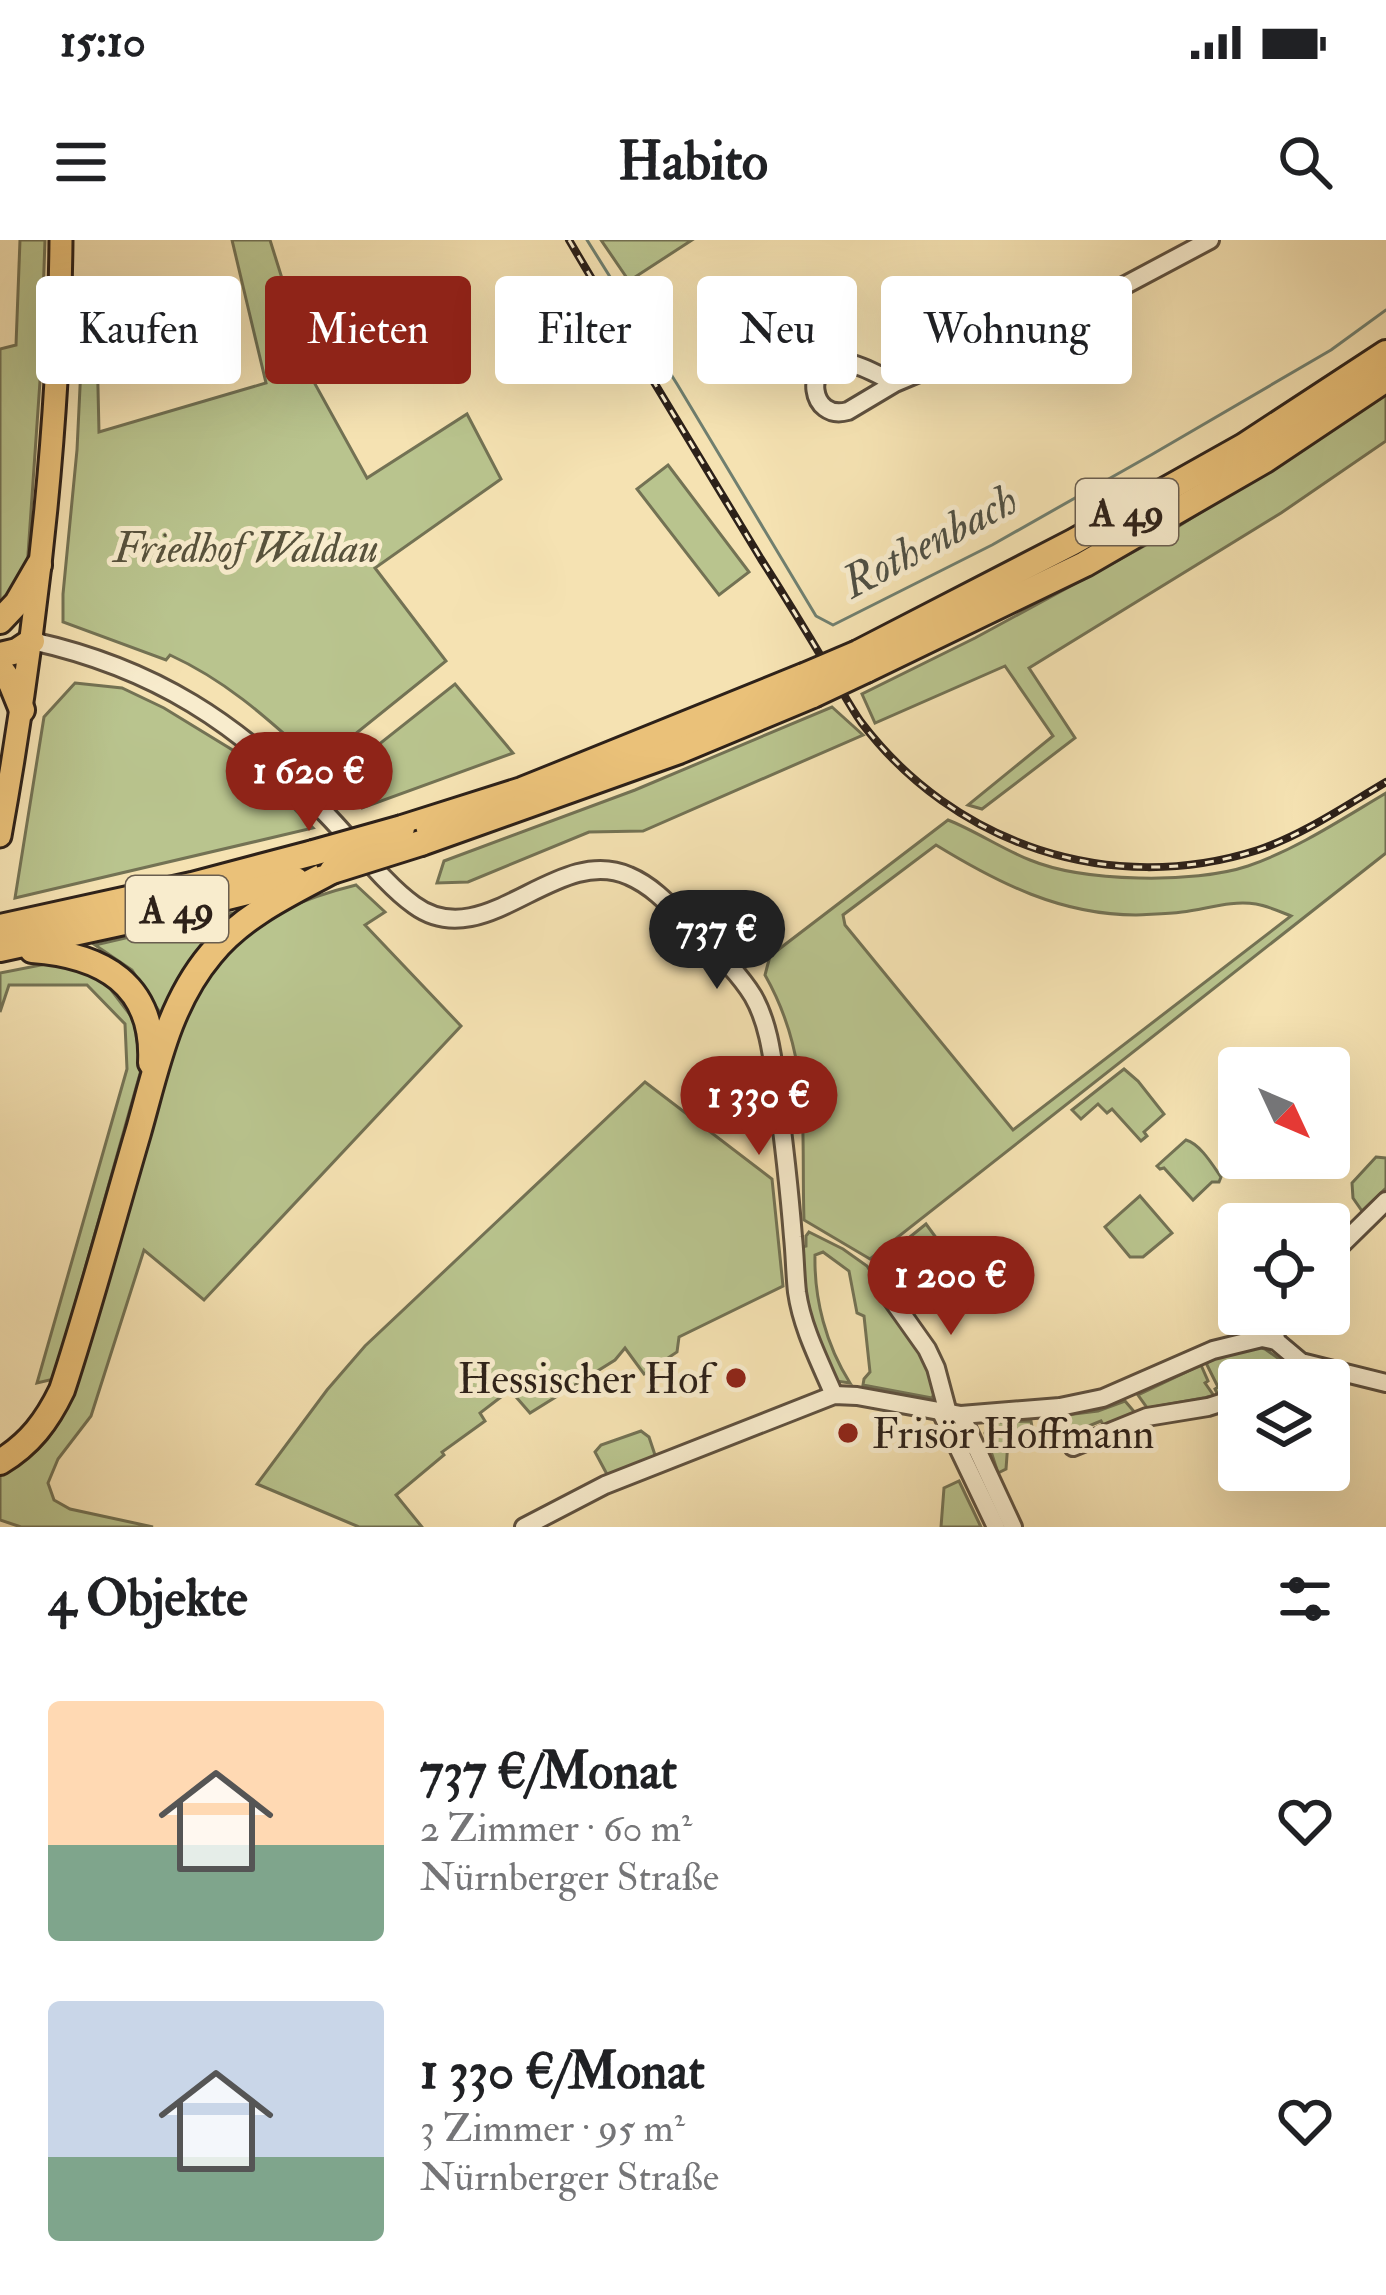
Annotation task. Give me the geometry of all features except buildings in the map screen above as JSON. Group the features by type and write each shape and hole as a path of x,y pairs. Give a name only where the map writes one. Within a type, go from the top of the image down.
{"highway":[{"name":"A 49","path":"862,661 1244,446 1386,353"},
{"name":"A 49","path":"0,927 17,941 212,880 323,862 412,836 522,790 809,685 1084,564 1265,460 1386,380"},
{"path":"0,621 40,565"},
{"path":"0,638 32,641"},
{"path":"0,655 32,641"},
{"path":"0,668 22,710"},
{"path":"0,1462 20,1449 48,1419 62,1390 149,1085 190,985 209,957 252,916 323,862"},
{"path":"17,941 101,965 125,984 148,1025 149,1085"}],"main road":[{"path":"0,836 40,565 55,390 61,240"}],"street":[{"path":"1132,281 1210,240"},
{"path":"32,641 131,671 222,721 305,792 400,893 431,914 454,917 488,912 556,880 588,872 620,873 657,893 744,982 766,1025 783,1129 797,1293 809,1337 834,1395"},
{"path":"1350,1239 1383,1210"},
{"path":"888,1294 936,1368 997,1527"},
{"path":"1275,1335 1276,1341"},
{"path":"524,1527 605,1485 834,1395 950,1413 1060,1407 1103,1398 1232,1344 1262,1338 1276,1341 1297,1359"},
{"path":"1350,1374 1386,1383"},
{"path":"1124,1390 1148,1418"},
{"path":"1073,1447 1148,1418 1218,1404"},
{"path":"950,1413 1013,1527"}],"green space":[{"path":"20,240 45,240 44,276 36,276 36,384 40,384 27,569 0,605 0,349 16,345"},
{"name":"Friedhof Waldau","path":"232,240 270,240 281,276 265,276 265,379 241,276"},
{"path":"601,240 692,240 637,276 626,276"},
{"name":"Friedhof Waldau","path":"265,383 315,384 367,478 467,414 501,479 375,568 446,661 318,764 211,677 170,655 166,660 63,622 80,384 98,384 99,432"},
{"path":"1386,395 1386,441 1281,513 1029,668 1075,738 982,809 968,805 1053,736 1005,666 875,723 862,694 1168,533"},
{"path":"668,465 749,572 719,595 637,489"},
{"path":"75,683 122,688 164,708 244,757 313,828 15,898 44,717"},
{"path":"455,684 513,753 362,808 339,776"},
{"path":"832,707 863,735 643,831 589,832 468,882 437,883 444,861 635,790"},
{"path":"1386,793 1386,853 870,1259 804,1220 801,1095 790,1036 765,975 770,956 948,820 1052,867 1108,876 1169,878 1225,872 1266,859","holes":["936,845 1031,894 1108,914 1176,913 1247,903 1291,916 1013,1130 845,925 843,915"]},
{"path":"356,885 385,912 365,925 461,1026 204,1300 144,1250 91,1416 58,1459 48,1483 54,1500 70,1509 153,1527 21,1527 0,1520 0,1476 45,1442 74,1393 162,1079 193,997 226,951 254,927 303,902"},
{"path":"233,913 191,959 161,1014 132,970 95,945"},
{"path":"51,963 99,974 134,1020 141,1070 54,1379 37,1383 127,1069 125,1024 87,985 9,985 0,1012 0,973"},
{"path":"1124,1069 1164,1114 1141,1141 1112,1109 1107,1113 1098,1104 1081,1119 1072,1110"},
{"path":"645,1082 772,1179 783,1286 679,1337 677,1352 644,1374 625,1348 615,1360 530,1413 510,1390 480,1413 485,1421 442,1452 396,1495 422,1527 359,1527 257,1484 365,1346"},
{"path":"1186,1140 1201,1150 1220,1179 1193,1200 1157,1166"},
{"path":"1376,1157 1386,1158 1386,1188 1362,1211 1353,1198 1352,1183"},
{"path":"1140,1196 1172,1233 1143,1257 1130,1257 1105,1227"},
{"path":"926,1224 937,1239 893,1273 899,1281 890,1289 875,1265"},
{"path":"809,1232 867,1266 923,1354 935,1392 932,1398 863,1385 870,1372 864,1316 857,1313 849,1271 823,1252 815,1255 819,1305 834,1353 850,1383 836,1381 808,1301 802,1247"},
{"path":"1258,1347 1279,1359 1218,1359 1218,1387 1206,1363 1223,1355"},
{"path":"1201,1365 1214,1396 1153,1407 1153,1411 1138,1395"},
{"path":"1125,1401 1137,1415 1106,1430 1101,1421 1074,1432 1075,1441 1057,1441 1043,1425 1042,1418 1098,1411"},
{"path":"1031,1421 1033,1433 1008,1442 1006,1469 998,1473 987,1428 997,1422"},
{"path":"641,1431 649,1437 656,1458 609,1478 595,1452 601,1445"},
{"path":"959,1481 981,1527 941,1527 944,1488"}],"waterway":[{"name":"Rothenbach","path":"587,240 816,616 833,625 992,545 1151,455 1331,350 1386,310"}],"railway":[{"path":"569,240 857,715 899,765 942,800 989,829 1039,850 1092,863 1147,867 1203,863 1275,844 1386,782"}],"place":[{"name":"Hessischer Hof","path":"736,1378"},
{"name":"Frisör Hoffmann","path":"848,1433"}]}
